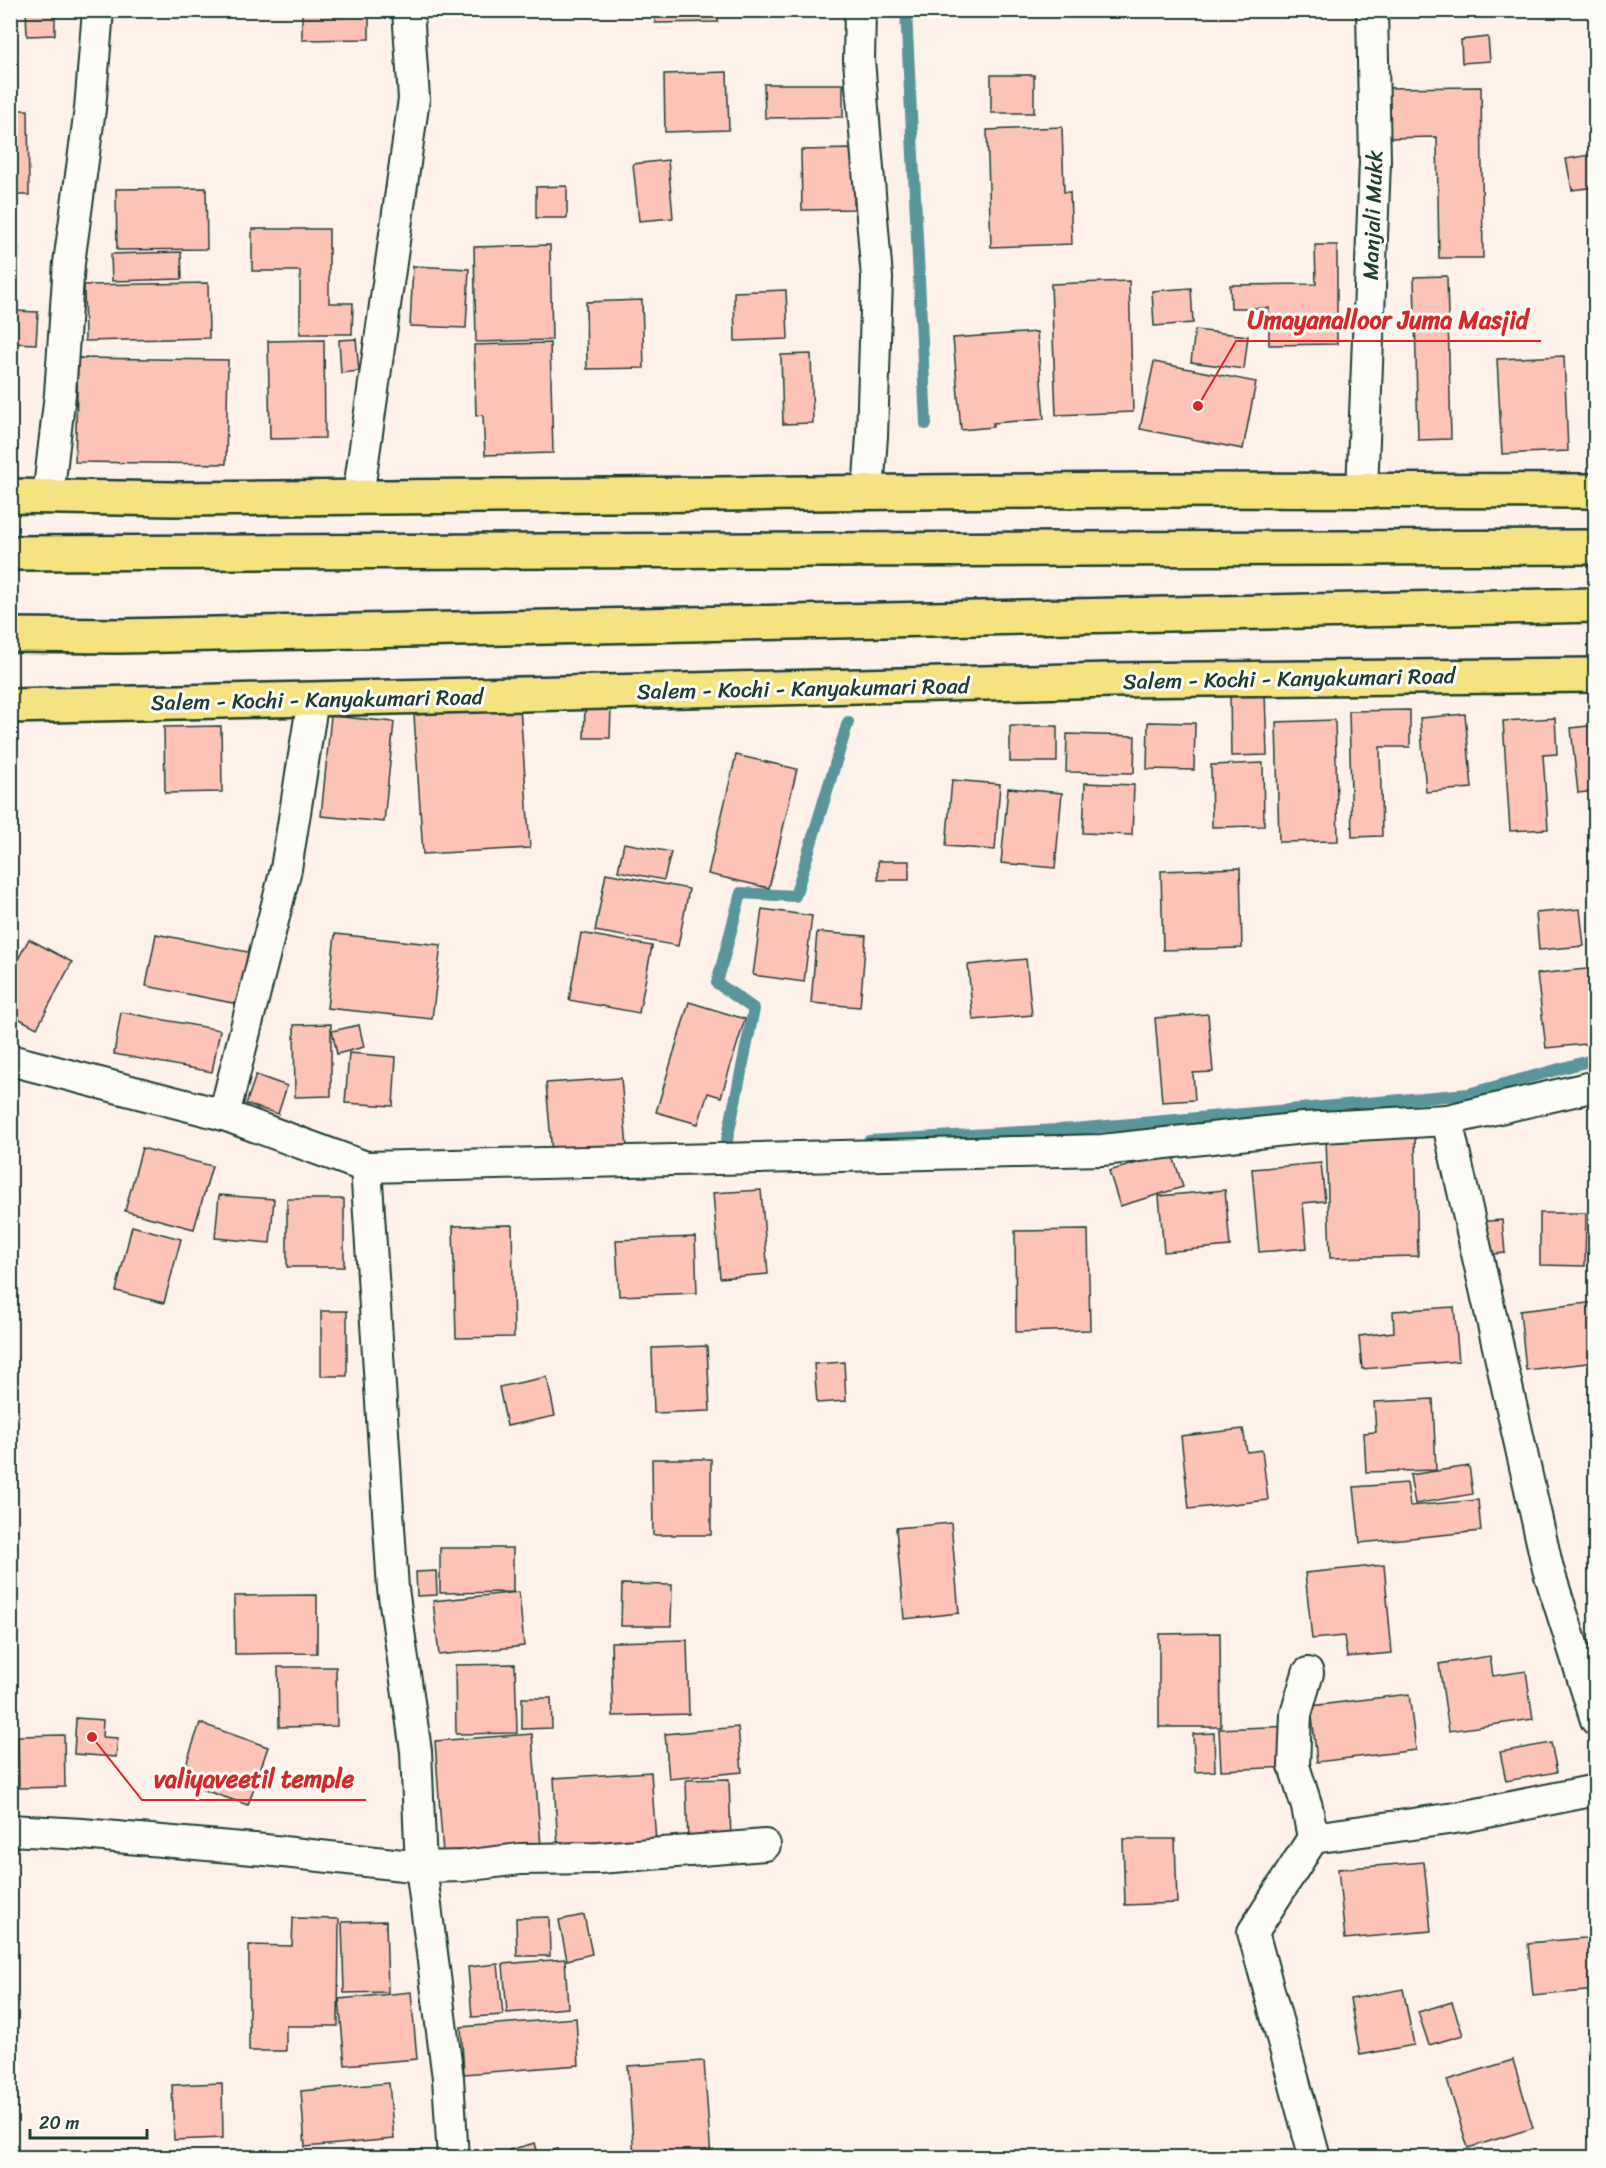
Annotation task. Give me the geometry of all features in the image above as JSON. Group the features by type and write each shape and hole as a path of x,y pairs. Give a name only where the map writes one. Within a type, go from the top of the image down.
{"highway":[{"path":"10,496 173,499 1144,490 1596,491"},
{"path":"10,553 1596,547"},
{"path":"10,635 144,636 1596,605"},
{"name":"Salem - Kochi - Kanyakumari Road","path":"10,706 1113,680 1596,675"}],"street":[{"path":"48,497 60,394 69,263 90,110 98,10"},
{"path":"358,497 414,99 408,10"},
{"path":"860,10 859,60 877,278 868,493"},
{"name":"Manjali Mukk","path":"1362,491 1375,162 1372,10"},
{"path":"224,1115 286,869 313,699"},
{"path":"10,1060 224,1115 366,1167 1102,1150 1303,1128 1447,1120 1596,1086"},
{"path":"1447,1120 1548,1569 1596,1720"},
{"path":"366,1167 393,1589 416,1751 421,1867 448,2078 453,2157"},
{"path":"1308,1673 1296,1714 1294,1766 1307,1807 1313,1838 1253,1932 1315,2157"},
{"path":"1313,1838 1462,1817 1596,1790"},
{"path":"10,1830 266,1850 421,1867 463,1866 520,1859 599,1858 765,1845"}],"building":[{"path":"10,10 18,10 12,35 10,34"},
{"path":"26,10 55,10 55,35 27,36"},
{"path":"302,10 369,10 369,39 302,40"},
{"path":"655,10 718,10 718,22 655,23"},
{"path":"1488,37 1490,61 1462,63 1461,40"},
{"path":"727,72 729,130 665,132 664,74"},
{"path":"991,75 1034,75 1034,113 991,113"},
{"path":"764,84 843,84 843,117 765,118"},
{"path":"1481,87 1483,258 1439,258 1437,137 1384,138 1383,88"},
{"path":"10,110 28,110 29,195 10,195"},
{"path":"1062,127 1064,192 1070,192 1072,244 991,247 987,130"},
{"path":"854,149 854,209 802,210 801,150"},
{"path":"1596,154 1596,187 1572,190 1566,159"},
{"path":"668,160 673,218 639,221 633,164"},
{"path":"567,186 567,218 536,218 536,187"},
{"path":"206,188 207,249 117,250 116,189"},
{"path":"252,229 329,229 329,303 353,303 352,334 300,334 300,271 252,271"},
{"path":"550,245 552,340 476,342 474,247"},
{"path":"1315,245 1337,245 1337,344 1269,345 1269,308 1231,308 1230,285 1316,284"},
{"path":"10,248 19,248 15,311 38,312 36,344 10,343"},
{"path":"181,252 182,279 112,281 111,254"},
{"path":"413,266 469,269 466,328 410,326"},
{"path":"1596,272 1596,345 1595,345 1589,273"},
{"path":"1447,276 1451,439 1418,440 1414,277"},
{"path":"1129,281 1133,412 1056,415 1051,284"},
{"path":"208,283 209,338 85,341 84,285"},
{"path":"1191,288 1193,323 1154,326 1152,291"},
{"path":"786,290 788,339 735,341 734,292"},
{"path":"642,300 644,368 587,369 586,302"},
{"path":"1195,330 1248,336 1244,369 1191,362"},
{"path":"1037,332 1044,419 993,423 993,427 961,430 953,338"},
{"path":"356,339 359,371 341,373 339,340"},
{"path":"324,340 325,438 270,439 268,341"},
{"path":"550,343 553,453 485,455 483,415 476,416 474,345"},
{"path":"811,354 813,423 783,424 781,355"},
{"path":"1564,356 1568,451 1502,454 1497,359"},
{"path":"78,358 228,360 226,464 75,462"},
{"path":"1154,362 1256,382 1243,449 1140,429"},
{"path":"1265,692 1267,755 1231,756 1230,693"},
{"path":"520,707 530,848 423,854 414,715"},
{"path":"585,707 611,708 610,738 584,738"},
{"path":"1410,710 1410,747 1380,747 1382,836 1352,837 1349,711"},
{"path":"1465,714 1472,788 1426,792 1420,718"},
{"path":"331,716 394,722 384,822 321,816"},
{"path":"1555,718 1557,754 1543,755 1548,829 1510,831 1503,721"},
{"path":"1335,720 1338,841 1279,842 1276,722"},
{"path":"1148,722 1195,723 1194,770 1147,769"},
{"path":"1596,725 1596,791 1578,793 1571,728"},
{"path":"221,726 222,792 165,793 164,727"},
{"path":"1010,726 1057,726 1057,762 1010,762"},
{"path":"1067,734 1135,736 1134,773 1066,772"},
{"path":"736,755 797,769 769,888 708,874"},
{"path":"1263,763 1264,826 1212,827 1211,765"},
{"path":"952,780 1000,784 995,850 946,846"},
{"path":"1085,783 1134,785 1132,835 1083,833"},
{"path":"1008,788 1062,793 1055,868 1001,863"},
{"path":"624,843 671,852 664,880 618,871"},
{"path":"878,861 909,861 909,880 878,880"},
{"path":"1240,868 1242,948 1163,950 1161,871"},
{"path":"606,873 689,889 678,946 595,931"},
{"path":"762,909 812,916 804,982 753,975"},
{"path":"1580,909 1584,946 1539,950 1536,913"},
{"path":"817,932 866,936 860,1007 811,1003"},
{"path":"581,933 652,946 639,1013 569,1000"},
{"path":"156,934 248,952 238,1004 146,986"},
{"path":"335,934 441,945 432,1019 327,1008"},
{"path":"29,939 72,962 37,1028 10,1014 10,974"},
{"path":"1026,959 1032,1015 973,1020 968,965"},
{"path":"1596,968 1596,1043 1546,1048 1537,974"},
{"path":"689,1002 745,1019 721,1097 708,1093 698,1124 656,1112"},
{"path":"121,1012 220,1030 212,1072 114,1054"},
{"path":"1208,1014 1213,1072 1193,1073 1195,1100 1162,1102 1155,1018"},
{"path":"331,1024 331,1096 295,1097 294,1025"},
{"path":"359,1025 364,1047 337,1054 332,1031"},
{"path":"349,1053 396,1057 393,1106 345,1103"},
{"path":"256,1075 287,1086 278,1114 246,1104"},
{"path":"621,1078 627,1148 552,1154 546,1083"},
{"path":"1415,1135 1418,1256 1330,1258 1326,1138"},
{"path":"142,1148 212,1166 194,1229 125,1211"},
{"path":"1172,1153 1183,1187 1120,1206 1109,1171"},
{"path":"1321,1163 1325,1201 1303,1203 1307,1248 1259,1252 1252,1169"},
{"path":"761,1190 768,1274 720,1278 713,1193"},
{"path":"1225,1190 1230,1246 1164,1252 1159,1196"},
{"path":"219,1195 274,1199 270,1243 215,1238"},
{"path":"287,1199 344,1199 344,1267 287,1267"},
{"path":"1540,1213 1586,1213 1585,1266 1540,1265"},
{"path":"1502,1220 1505,1253 1479,1255 1476,1222"},
{"path":"512,1225 514,1337 456,1338 453,1226"},
{"path":"132,1226 181,1239 164,1303 116,1291"},
{"path":"1088,1230 1090,1330 1016,1332 1015,1231"},
{"path":"695,1237 697,1293 619,1296 616,1240"},
{"path":"1596,1302 1596,1362 1526,1370 1520,1311"},
{"path":"1454,1307 1459,1361 1362,1369 1359,1336 1394,1332 1393,1311"},
{"path":"321,1311 347,1311 347,1376 321,1376"},
{"path":"707,1346 710,1411 654,1413 652,1348"},
{"path":"844,1362 846,1401 817,1403 814,1364"},
{"path":"547,1377 555,1416 507,1426 499,1387"},
{"path":"1433,1399 1436,1470 1366,1472 1364,1433 1376,1432 1374,1402"},
{"path":"1243,1429 1247,1452 1262,1450 1268,1500 1189,1509 1181,1436"},
{"path":"652,1459 711,1459 711,1535 653,1535"},
{"path":"1469,1466 1473,1494 1415,1504 1410,1475"},
{"path":"1407,1483 1410,1506 1478,1500 1481,1531 1360,1543 1354,1487"},
{"path":"951,1523 959,1613 904,1619 896,1528"},
{"path":"440,1548 513,1548 513,1592 440,1593"},
{"path":"1384,1565 1392,1653 1347,1657 1344,1636 1312,1639 1305,1573"},
{"path":"436,1571 437,1595 417,1596 416,1572"},
{"path":"622,1584 672,1585 671,1626 621,1626"},
{"path":"519,1592 524,1646 439,1655 433,1601"},
{"path":"317,1595 317,1653 235,1654 234,1596"},
{"path":"1220,1633 1221,1727 1159,1727 1159,1634"},
{"path":"687,1640 689,1714 613,1716 611,1642"},
{"path":"1490,1656 1493,1676 1526,1671 1533,1719 1449,1731 1439,1664"},
{"path":"515,1664 517,1733 456,1734 455,1665"},
{"path":"278,1667 336,1667 337,1726 279,1727"},
{"path":"1409,1694 1416,1750 1317,1762 1311,1706"},
{"path":"522,1698 551,1698 552,1728 522,1729"},
{"path":"76,1718 103,1720 102,1737 118,1738 116,1757 74,1754"},
{"path":"200,1723 268,1747 248,1805 180,1782"},
{"path":"1292,1726 1294,1767 1221,1770 1219,1729"},
{"path":"738,1727 742,1772 669,1779 665,1734"},
{"path":"1214,1733 1215,1771 1195,1772 1193,1734"},
{"path":"532,1734 541,1846 443,1854 435,1741"},
{"path":"64,1735 65,1787 19,1788 18,1736"},
{"path":"1551,1743 1557,1772 1506,1781 1500,1752"},
{"path":"651,1772 656,1842 558,1848 554,1778"},
{"path":"729,1779 731,1842 688,1844 686,1780"},
{"path":"1123,1839 1175,1839 1177,1903 1125,1905"},
{"path":"1424,1862 1431,1931 1345,1939 1338,1869"},
{"path":"584,1915 592,1954 567,1960 559,1920"},
{"path":"549,1917 550,1956 517,1956 516,1918"},
{"path":"293,1918 339,1919 338,2026 286,2026 286,2051 249,2051 249,1945 292,1946"},
{"path":"386,1921 388,1992 344,1993 342,1922"},
{"path":"1596,1937 1596,1990 1533,1996 1528,1943"},
{"path":"565,1959 568,2008 507,2013 503,1964"},
{"path":"498,1964 503,2015 472,2017 468,1967"},
{"path":"1403,1989 1414,2045 1360,2055 1350,1999"},
{"path":"411,1992 417,2059 345,2065 339,1999"},
{"path":"1452,2002 1463,2035 1429,2045 1418,2012"},
{"path":"576,2018 579,2065 464,2074 461,2027"},
{"path":"1513,2060 1533,2128 1468,2148 1447,2080"},
{"path":"704,2061 711,2158 634,2158 628,2066"},
{"path":"222,2083 223,2138 174,2140 172,2085"},
{"path":"389,2083 394,2139 305,2147 301,2091"},
{"path":"535,2143 538,2154 558,2149 560,2158 511,2158 509,2150"},
{"path":"367,2152 367,2158 307,2158"}],"waterway":[{"path":"906,10 926,424"},
{"path":"735,1149 725,1150 754,1009 717,983 741,893 795,896 848,722"},
{"path":"869,1141 1074,1129 1468,1094 1596,1059"}],"place":[{"name":"Umayanalloor Juma Masjid","path":"1198,406"},
{"name":"valiyaveetil temple","path":"92,1737"}]}
